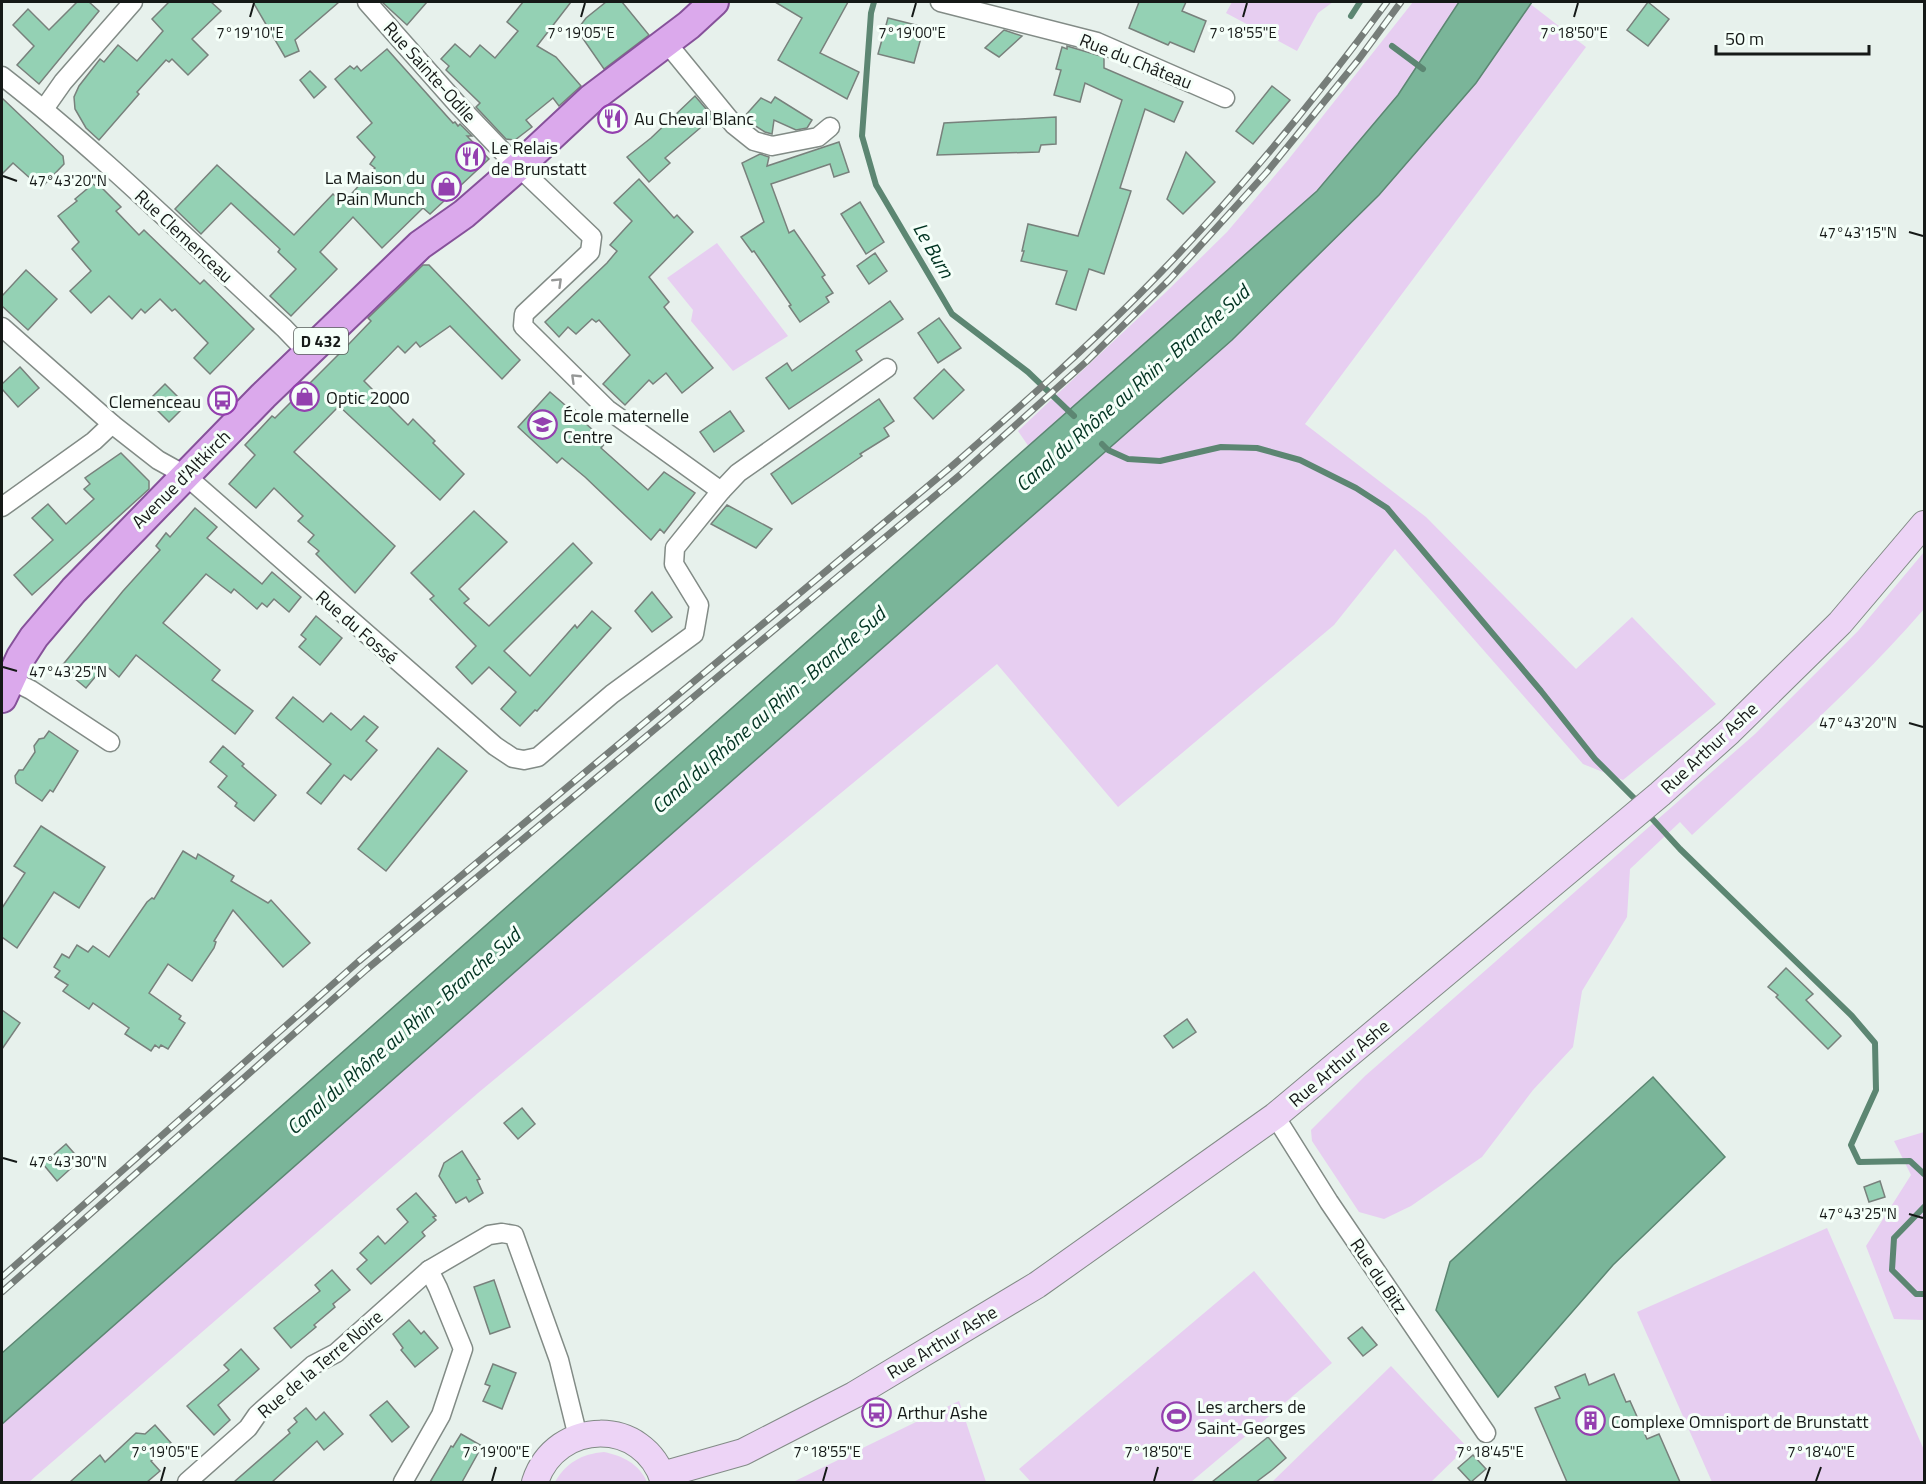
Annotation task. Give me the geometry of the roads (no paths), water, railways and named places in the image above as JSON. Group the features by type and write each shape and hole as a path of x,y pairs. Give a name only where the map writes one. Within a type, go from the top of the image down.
{"main road":[{"name":"Avenue d'Altkirch","path":"5,689 34,637 74,590 185,475 308,353 420,245 464,214 591,99 688,25 714,2"},
{"name":"Rue Arthur Ashe","path":"663,1479 743,1452 854,1395 1037,1285 1275,1116 1627,822 1729,732 1840,623 1924,524"},
{"path":"536,1482 545,1461 555,1450 579,1437 598,1433 610,1434 631,1441 644,1449 657,1464 663,1479"}],"street":[{"path":"44,109 63,82 134,2"},
{"name":"Rue Sainte-Odile","path":"367,2 458,105 518,167 592,237 590,252 524,314 523,326 608,409 721,491"},
{"name":"Rue du Château","path":"940,2 1097,42 1225,98"},
{"path":"666,42 734,125 754,141 772,146 807,140 818,137 830,127"},
{"name":"Rue Clemenceau","path":"2,76 44,109 284,328 308,353"},
{"name":"Rue du Fossé","path":"2,327 112,424 158,460 185,475 507,756 524,760 538,757 612,694 694,634 699,605 674,564 675,548 721,491"},
{"path":"721,491 738,473 887,368"},
{"path":"2,507 94,441 112,424"},
{"path":"5,689 31,690 110,742"},
{"name":"Rue du Bitz","path":"1275,1116 1329,1202 1486,1433"},
{"name":"Rue de la Terre Noire","path":"187,1482 248,1428 257,1415 314,1365 336,1353 429,1270 489,1235 502,1233 514,1235 559,1359 579,1437"},
{"path":"403,1482 441,1415 463,1350 429,1270"}],"water":[{"name":"Canal du Rhône au Rhin - Branche Sud","path":"1459,2 1532,2 1476,83 1379,195 1232,340 2,1424 2,1353 1317,191 1398,95"},
{"path":"1653,1077 1725,1157 1613,1265 1498,1397 1436,1310 1450,1262"}],"waterway":[{"name":"Le Burn","path":"874,2 871,13 862,136 876,185 952,314 1028,372 1074,416"},
{"path":"1351,16 1360,2"},
{"path":"1392,46 1423,69"},
{"path":"1102,444 1108,450 1128,459 1160,461 1221,447 1257,448 1300,460 1356,488 1387,508 1541,691 1595,759 1640,804"},
{"path":"1646,812 1680,849 1852,1016 1875,1043 1876,1090 1851,1145 1859,1162 1910,1161 1924,1174"},
{"path":"1924,1207 1894,1238 1892,1270 1916,1294 1924,1294"}],"railway":[{"path":"2,1277 359,961 952,466 1059,371 1137,297 1222,206 1307,106 1387,2"},
{"path":"2,1292 367,969 960,475 1087,361 1170,279 1267,172 1359,59 1401,2"}],"place":[{"name":"Au Cheval Blanc","path":"613,118"},
{"name":"Le Relais de Brunstatt","path":"470,157"},
{"name":"La Maison du Pain Munch","path":"446,187"},
{"name":"Optic 2000","path":"305,397"},
{"name":"Clemenceau","path":"222,401"},
{"name":"École maternelle Centre","path":"542,425"},
{"name":"Arthur Ashe","path":"876,1412"},
{"name":"Les archers de Saint-Georges","path":"1176,1416"},
{"name":"Complexe Omnisport de Brunstatt","path":"1590,1421"}]}
